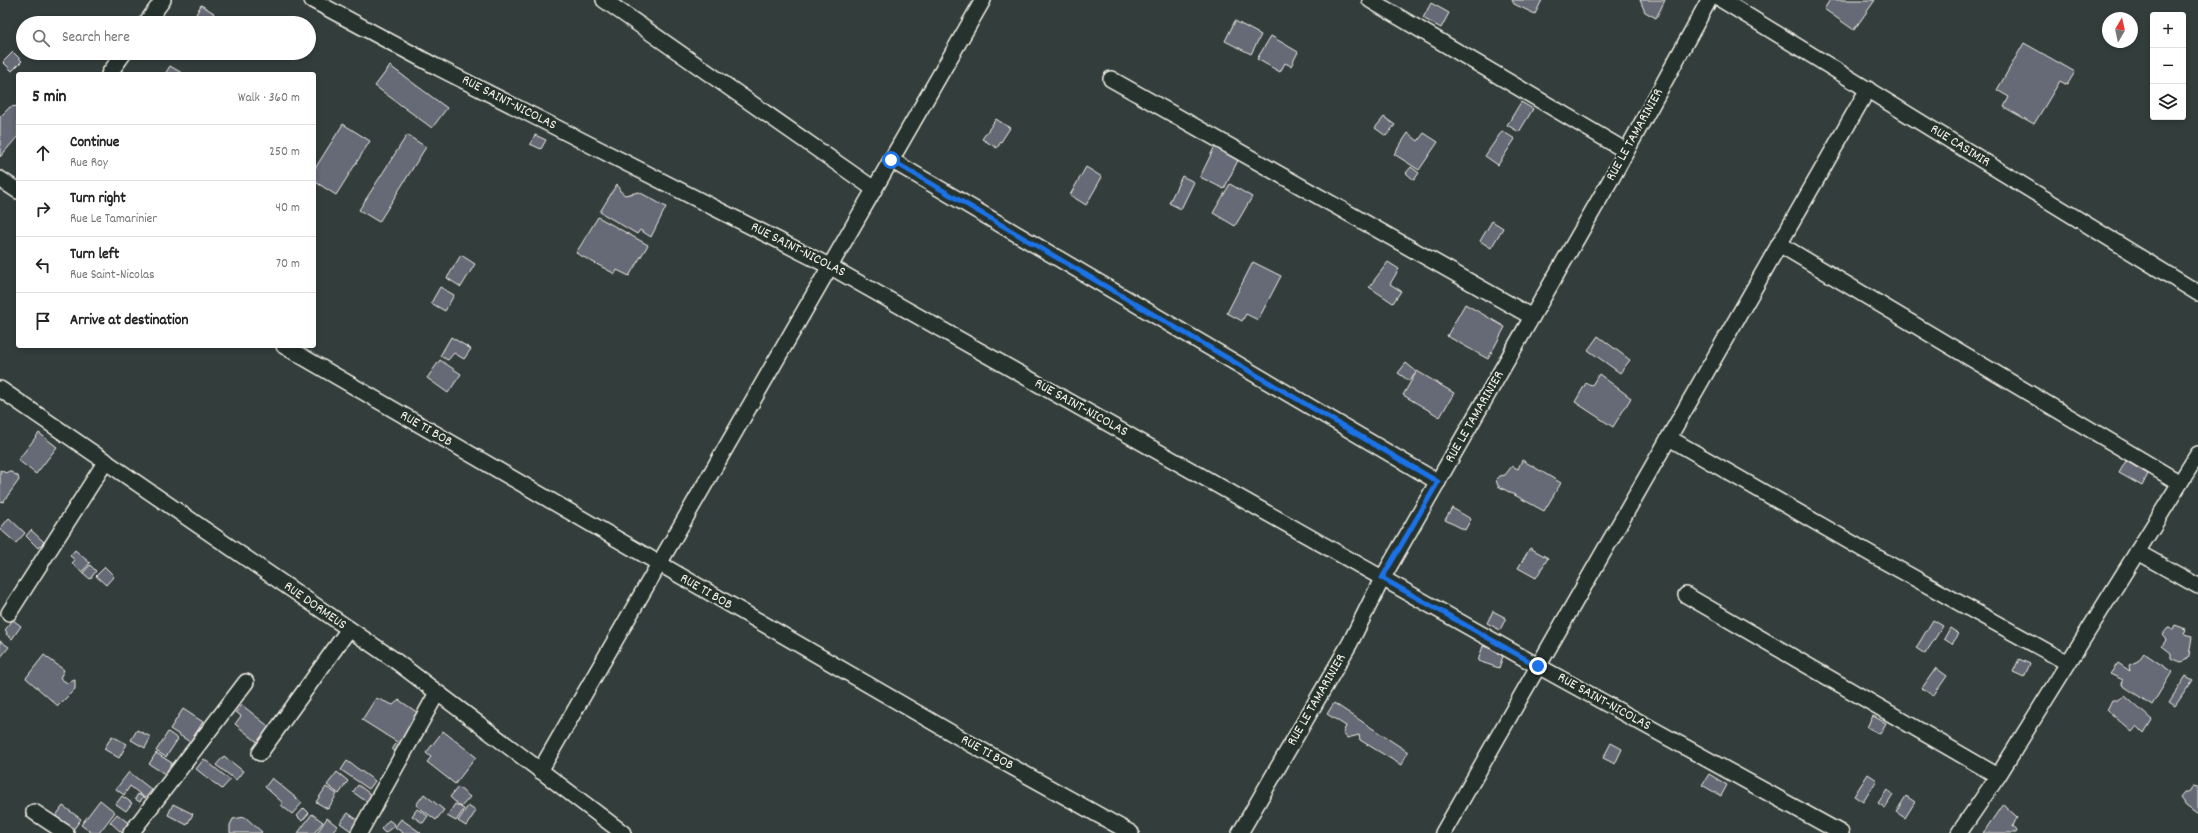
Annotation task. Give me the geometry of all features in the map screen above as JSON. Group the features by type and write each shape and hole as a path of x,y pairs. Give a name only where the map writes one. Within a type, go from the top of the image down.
{"street":[{"path":"151,16 163,0"},
{"name":"RUE SAINT-NICOLAS","path":"312,0 442,69 829,266 1538,666 1841,833"},
{"path":"604,0 874,189"},
{"path":"540,771 983,0"},
{"path":"1370,0 1626,152"},
{"name":"RUE LE TAMARINIER","path":"1240,833 1350,642 1382,578 1626,152 1709,0"},
{"name":"RUE CASIMIR","path":"1722,0 2198,294"},
{"path":"110,72 119,60"},
{"path":"1111,79 1532,317"},
{"path":"1443,833 1868,89"},
{"path":"891,160 1438,482"},
{"path":"0,179 16,190"},
{"path":"1779,244 2180,483"},
{"name":"RUE TI BOB","path":"287,348 969,743 1131,833"},
{"name":"RUE DORMEUS","path":"0,389 348,629 437,693 623,833"},
{"path":"1669,438 1870,554 2068,664"},
{"path":"1959,833 1998,776 2198,454"},
{"path":"9,613 106,461"},
{"path":"2137,552 2198,586"},
{"path":"1686,595 1998,776"},
{"path":"260,753 348,629"},
{"path":"131,833 246,682"},
{"path":"360,833 437,693"},
{"path":"34,812 66,833"}],"building":[{"path":"1512,0 1542,0 1535,14 1514,4"},
{"path":"1640,0 1665,0 1656,18 1645,12"},
{"path":"1830,0 1875,0 1854,30 1824,9"},
{"path":"1431,3 1449,13 1441,28 1423,18"},
{"path":"201,5 214,13 212,16 195,16"},
{"path":"1235,21 1261,35 1251,54 1225,41"},
{"path":"1271,36 1298,52 1291,66 1285,63 1280,72 1257,59"},
{"path":"2024,43 2075,72 2067,85 2060,81 2034,124 2004,107 2009,97 1997,90"},
{"path":"13,52 16,55 16,60 22,61 12,71 3,62"},
{"path":"170,66 180,72 166,72"},
{"path":"390,66 447,108 432,128 375,86"},
{"path":"1521,102 1533,109 1519,132 1507,125"},
{"path":"16,106 16,138 0,157 0,117 10,107"},
{"path":"1384,117 1395,125 1386,136 1375,128"},
{"path":"996,119 1010,128 997,148 982,139"},
{"path":"343,124 370,141 336,195 316,182 316,167"},
{"path":"1502,131 1515,139 1498,165 1485,156"},
{"path":"1408,133 1418,141 1424,133 1438,142 1419,170 1394,154"},
{"path":"407,135 426,147 379,222 359,210"},
{"path":"535,135 546,140 541,149 530,144"},
{"path":"1217,142 1241,154 1224,189 1200,177"},
{"path":"1086,167 1102,177 1086,205 1070,195"},
{"path":"1411,167 1419,173 1414,180 1406,173"},
{"path":"1182,176 1194,182 1181,209 1169,203"},
{"path":"617,184 620,191 625,195 639,192 666,207 651,237 640,230 637,234 600,212"},
{"path":"1230,184 1252,197 1235,226 1213,213"},
{"path":"598,217 648,245 629,276 617,270 615,274 576,253"},
{"path":"1492,221 1503,228 1491,248 1480,241"},
{"path":"461,255 475,264 461,287 447,278"},
{"path":"1253,262 1281,276 1258,320 1246,314 1242,321 1227,313"},
{"path":"1388,262 1399,269 1390,284 1401,291 1393,303 1369,287"},
{"path":"440,287 454,295 445,311 431,303"},
{"path":"1465,304 1505,327 1488,359 1447,336"},
{"path":"1598,336 1630,360 1620,373 1588,350"},
{"path":"451,337 471,349 464,359 454,353 448,360 440,356"},
{"path":"440,360 461,374 448,393 427,378"},
{"path":"1406,363 1417,372 1409,381 1398,373"},
{"path":"1417,371 1454,393 1440,417 1403,395"},
{"path":"1599,374 1631,398 1613,427 1575,402 1586,383 1592,385"},
{"path":"39,433 57,447 36,474 18,460"},
{"path":"1522,460 1561,483 1544,511 1498,486 1496,480 1500,476 1505,475 1512,466 1518,469"},
{"path":"2126,461 2148,474 2142,486 2119,473"},
{"path":"0,470 6,473 9,471 18,476 19,480 3,502 0,501"},
{"path":"1452,508 1471,519 1465,530 1445,520"},
{"path":"9,518 25,533 16,543 0,529"},
{"path":"31,530 44,542 38,548 26,536"},
{"path":"1530,548 1548,558 1536,578 1518,568"},
{"path":"75,550 90,563 82,572 72,563 75,560 70,556"},
{"path":"90,565 96,571 90,579 83,573"},
{"path":"105,567 114,576 106,585 96,576"},
{"path":"1493,611 1506,618 1500,630 1487,623"},
{"path":"13,620 21,626 12,639 6,634 7,632 5,630"},
{"path":"1933,620 1943,626 1925,654 1916,648"},
{"path":"2175,625 2186,629 2184,634 2192,636 2189,656 2186,660 2181,662 2171,658 2171,653 2162,646 2166,640 2162,635 2168,628 2173,629"},
{"path":"1950,628 1959,634 1952,644 1944,639"},
{"path":"0,641 9,647 0,658"},
{"path":"1483,646 1504,653 1499,668 1478,661"},
{"path":"2144,653 2172,672 2152,705 2122,685 2123,680 2110,674 2118,663 2130,671 2129,665 2138,661"},
{"path":"44,655 64,670 60,678 67,683 75,680 75,689 58,706 26,678"},
{"path":"2019,659 2030,664 2024,677 2013,672"},
{"path":"1936,668 1947,676 1933,696 1922,688"},
{"path":"2186,676 2193,680 2175,706 2169,702"},
{"path":"2125,696 2152,720 2144,733 2137,726 2132,732 2107,710 2112,700 2118,700"},
{"path":"376,698 393,705 399,700 421,715 401,754 392,750 397,742 362,720"},
{"path":"1334,703 1408,752 1401,765 1360,740 1359,735 1347,738 1343,733 1346,726 1327,714"},
{"path":"242,705 273,730 261,745 235,724 241,716 236,712"},
{"path":"183,709 203,722 190,742 170,729"},
{"path":"1873,716 1886,723 1880,734 1867,727"},
{"path":"137,730 151,737 145,748 131,740"},
{"path":"443,731 476,757 455,784 427,762 431,757 426,753"},
{"path":"168,732 178,739 166,757 156,751"},
{"path":"112,736 127,744 119,758 104,749"},
{"path":"1611,743 1622,749 1615,764 1603,758"},
{"path":"156,753 172,763 165,774 149,764"},
{"path":"224,756 243,771 236,780 216,765"},
{"path":"204,759 230,780 222,789 196,769"},
{"path":"347,761 375,781 369,789 341,770"},
{"path":"129,772 152,790 145,798 130,786 124,795 116,789"},
{"path":"337,772 348,781 339,794 327,785"},
{"path":"1709,774 1727,785 1721,796 1702,785"},
{"path":"1868,774 1877,780 1863,802 1854,796"},
{"path":"272,778 302,803 292,814 281,805 283,803 265,787"},
{"path":"358,785 373,796 368,803 353,792"},
{"path":"2193,786 2198,787 2198,815 2186,806 2180,798 2184,793 2188,793"},
{"path":"326,787 337,794 328,809 316,802"},
{"path":"458,787 470,797 461,807 450,797"},
{"path":"1887,790 1893,795 1885,808 1878,803"},
{"path":"138,794 143,797 140,802 135,799"},
{"path":"424,794 444,810 436,820 416,805"},
{"path":"122,796 132,803 126,811 116,804"},
{"path":"1906,796 1915,802 1905,818 1896,812"},
{"path":"100,800 115,812 99,833 92,833 81,825"},
{"path":"173,804 193,814 187,825 168,815"},
{"path":"455,804 464,809 456,821 447,816"},
{"path":"2003,804 2017,817 2013,826 2017,831 2016,833 1983,833"},
{"path":"63,806 81,819 73,830 55,817"},
{"path":"468,806 476,811 466,826 458,821"},
{"path":"304,808 309,813 302,821 297,816"},
{"path":"417,809 428,816 423,823 412,816"},
{"path":"348,813 359,821 351,831 340,823"},
{"path":"117,814 132,826 126,833 122,833 110,822"},
{"path":"312,814 323,822 314,833 298,833"},
{"path":"245,817 262,832 230,833 230,825 233,819"},
{"path":"327,818 337,826 331,833 317,833"},
{"path":"401,819 421,833 403,833 395,827"},
{"path":"389,820 395,825 385,833 381,829"}],"route":[{"path":"891,160 1438,482 1382,578 1538,666"}]}
